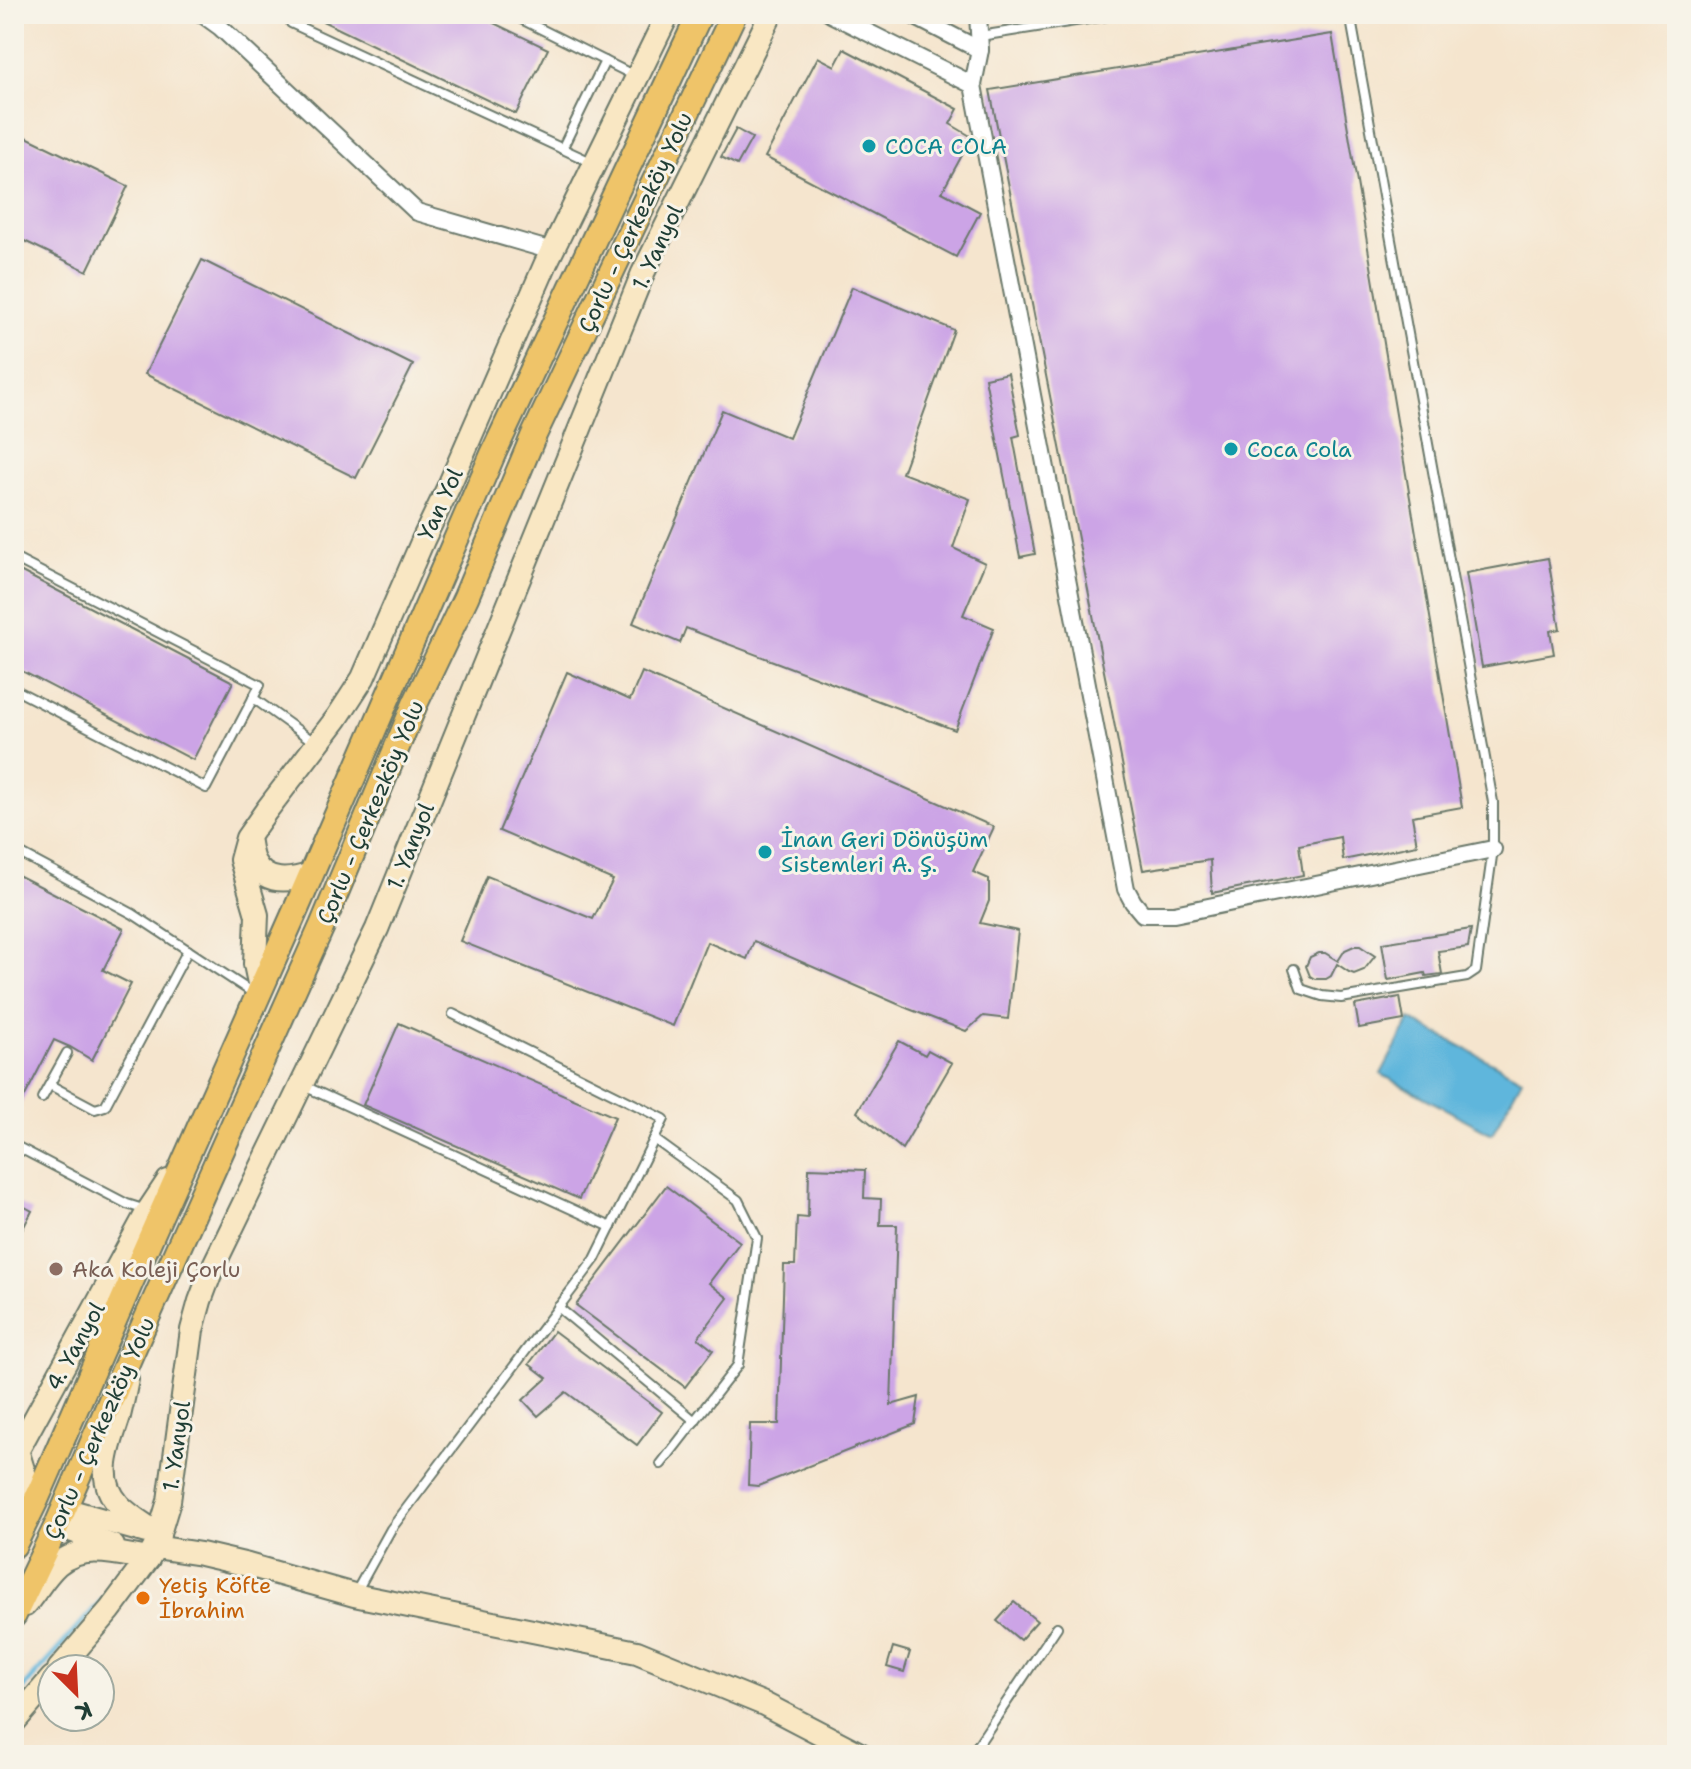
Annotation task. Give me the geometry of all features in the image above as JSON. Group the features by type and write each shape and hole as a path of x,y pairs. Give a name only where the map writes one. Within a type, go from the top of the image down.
{"main road":[{"name":"Yan Yol","path":"247,838 337,718 363,678 552,251 668,14"},
{"name":"Çorlu - Çerkezköy Yolu","path":"14,1545 493,454 700,14"},
{"name":"Çorlu - Çerkezköy Yolu","path":"14,1616 322,926 415,704 466,597 533,437 734,14"},
{"name":"1. Yanyol","path":"73,1653 110,1610 154,1547 169,1501 192,1330 212,1269 377,929 643,273 771,14"},
{"path":"247,838 254,862 274,879 294,880 311,874"},
{"path":"247,838 241,860 257,915 255,964 258,992"},
{"name":"4. Yanyol","path":"15,1453 148,1211 187,1153"},
{"path":"130,1356 125,1394 108,1447 105,1476 116,1501 144,1523 154,1547"},
{"path":"15,1453 36,1500 60,1517 154,1547 248,1565 354,1595 637,1652 764,1704 862,1755"},
{"path":"14,1616 57,1565 68,1557 80,1552 154,1547"},
{"path":"14,1722 36,1697"}],"street":[{"path":"202,14 220,27 417,212 552,251"},
{"path":"831,14 973,85"},
{"path":"910,14 980,43"},
{"path":"978,14 980,43 973,85 1126,889 1133,902 1143,914 1174,914 1493,849"}],"lane":[{"path":"296,14 291,23 595,164"},
{"path":"511,14 637,77"},
{"path":"980,43 1120,14"},
{"path":"1294,969 1301,989 1341,998 1467,977 1476,971 1493,849 1493,802 1350,14"},
{"path":"562,149 605,61"},
{"path":"14,558 260,685 206,788 14,689"},
{"path":"253,698 318,744"},
{"path":"14,850 133,914 258,992"},
{"path":"50,1085 95,1109 105,1106 188,950"},
{"path":"354,1595 391,1529 595,1259 664,1119 453,1014"},
{"path":"42,1098 67,1053"},
{"path":"301,1085 611,1227"},
{"path":"654,1139 738,1200 757,1238 738,1365 661,1464"},
{"path":"14,1145 127,1204 148,1211"},
{"path":"558,1307 695,1421"},
{"path":"971,1755 1057,1627"}],"water":[{"path":"1410,1019 1522,1079 1492,1134 1381,1074"}],"building":[{"path":"308,14 475,14 548,49 516,114"},
{"name":"Coca Cola","path":"1332,34 1462,807 1412,816 1417,845 1343,860 1340,837 1299,845 1303,875 1212,893 1210,860 1143,870 990,90"},
{"name":"COCA COLA","path":"844,49 958,109 950,124 972,137 942,192 980,212 956,257 765,157 818,57 835,66"},
{"path":"736,129 752,138 737,165 721,157"},
{"path":"14,131 128,186 87,271 14,236"},
{"path":"202,260 413,365 356,478 145,374"},
{"path":"852,287 954,330 902,473 970,499 953,548 985,563 963,615 994,628 955,730 686,628 680,643 633,623 722,410 789,438"},
{"path":"1008,373 1020,435 1013,437 1035,554 1020,557 985,378"},
{"path":"1548,558 1560,629 1550,631 1554,654 1482,667 1466,573"},
{"path":"14,568 233,682 193,760 14,667"},
{"name":"İnan Geri Dönüşüm Sistemleri A. Ş.","path":"567,672 630,700 642,672 994,827 973,872 989,879 989,901 980,923 1018,931 1008,1019 983,1016 966,1031 754,941 747,959 707,942 673,1026 460,941 487,876 593,919 613,880 499,831"},
{"path":"14,873 124,929 103,970 131,984 92,1060 54,1040 14,1117"},
{"path":"1471,929 1468,947 1438,951 1442,974 1426,976 1425,973 1388,980 1382,943"},
{"path":"1360,946 1375,956 1364,970 1354,974 1337,964 1326,979 1310,976 1306,966 1310,957 1325,953 1338,961 1345,950"},
{"path":"1400,997 1404,1020 1359,1028 1355,1005"},
{"path":"399,1023 615,1117 579,1199 363,1105"},
{"path":"899,1041 925,1055 928,1050 952,1063 902,1149 857,1112"},
{"path":"809,1168 865,1170 864,1198 881,1199 880,1225 897,1225 891,1405 919,1397 915,1424 758,1486 748,1485 750,1424 779,1424 784,1265 795,1265 797,1217 808,1218"},
{"path":"666,1186 740,1242 709,1283 728,1298 698,1338 713,1350 685,1387 576,1305"},
{"path":"14,1201 32,1211 14,1246"},
{"path":"554,1331 662,1412 637,1445 566,1392 538,1416 523,1400 547,1378 529,1364"},
{"path":"1014,1602 1037,1621 1020,1640 997,1621"},
{"path":"893,1647 910,1652 904,1672 887,1667"}],"waterway":[{"path":"14,1699 103,1599"}],"place":[{"name":"COCA COLA","path":"869,146"},
{"name":"Coca Cola","path":"1231,449"},
{"name":"İnan Geri Dönüşüm Sistemleri A. Ş.","path":"765,852"},
{"name":"Aka Koleji Çorlu","path":"56,1269"},
{"name":"Yetiş Köfte İbrahim","path":"143,1598"}]}
